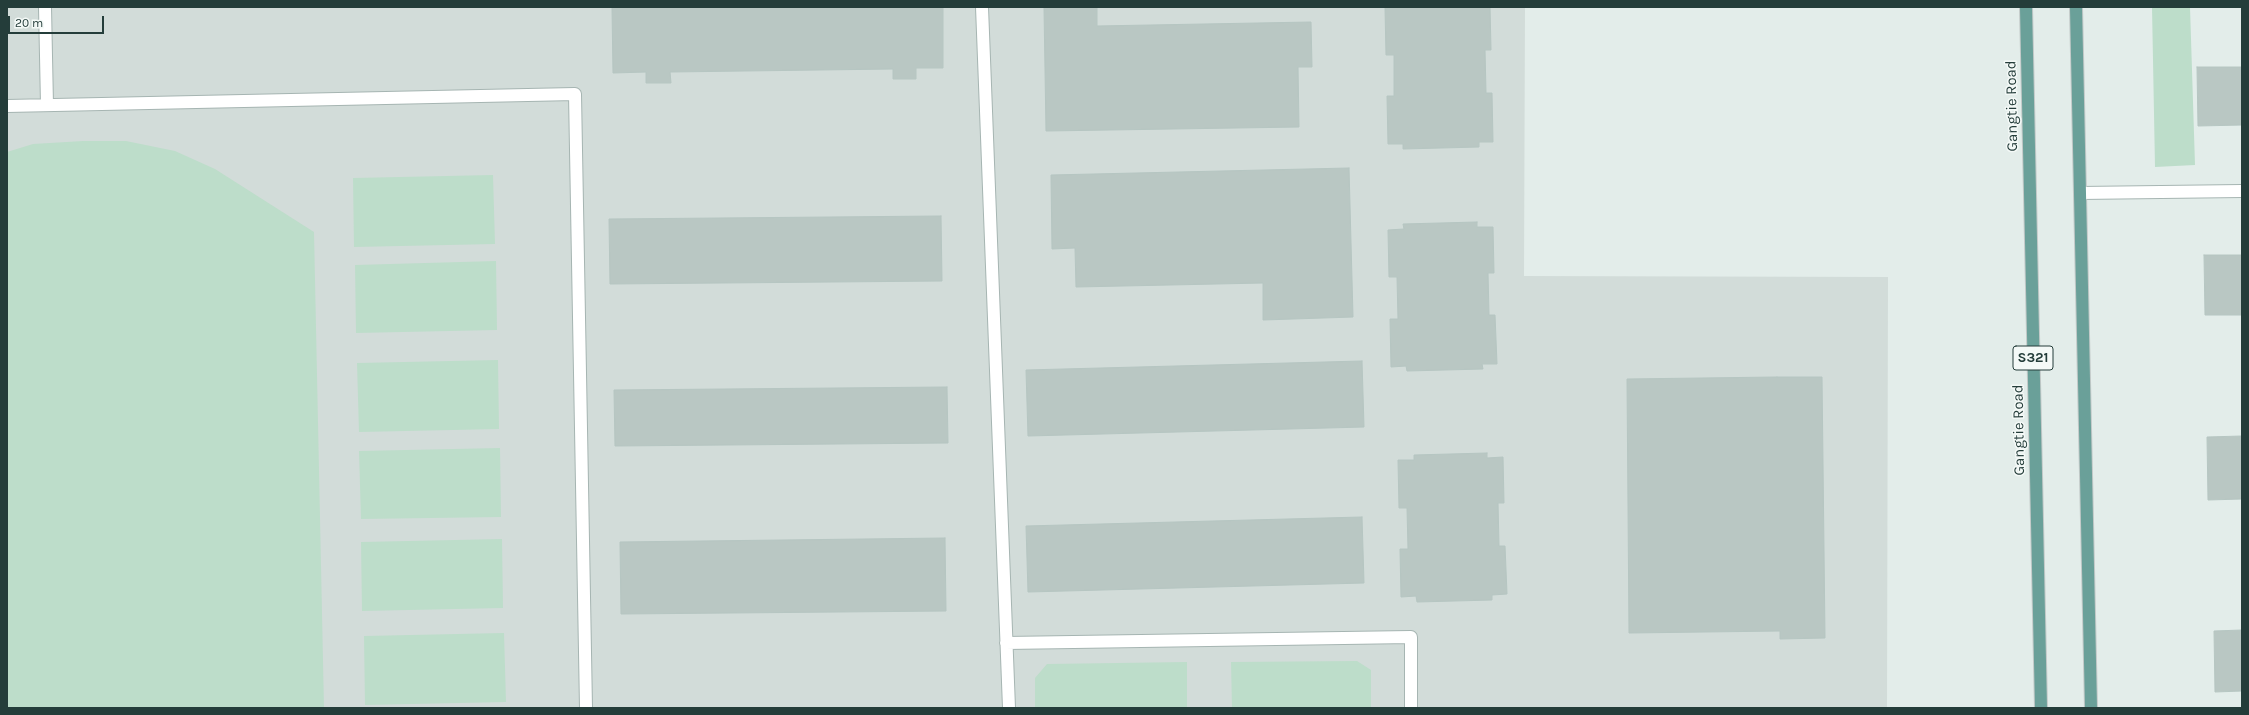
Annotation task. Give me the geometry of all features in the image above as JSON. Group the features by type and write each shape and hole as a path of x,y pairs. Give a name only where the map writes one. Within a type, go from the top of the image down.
{"main road":[{"name":"Gangtie Road","path":"2026,7 2041,708"},
{"path":"2076,7 2091,708"}],"lane":[{"path":"45,7 47,105"},
{"path":"982,7 1009,708"},
{"path":"7,106 575,94 586,708"},
{"path":"2080,194 2242,191"},
{"path":"1006,644 1411,636 1411,708"}],"shaded area":[{"path":"7,7 1525,7 1524,276 1888,277 1887,708 7,708"}],"green space":[{"path":"2152,7 2190,7 2195,165 2155,167"},
{"path":"83,141 126,141 175,151 215,169 314,232 324,708 7,708 7,152 33,144"},
{"path":"493,175 495,244 354,247 353,178"},
{"path":"496,261 497,330 356,333 355,265"},
{"path":"498,360 499,429 359,432 357,363"},
{"path":"500,448 501,517 361,519 359,451"},
{"path":"502,539 503,608 362,611 361,542"},
{"path":"504,633 506,702 365,705 364,636"},
{"path":"1357,661 1371,670 1371,708 1232,708 1231,662"},
{"path":"1187,662 1187,708 1035,708 1035,678 1047,664"}],"building":[{"path":"612,7 943,7 943,68 916,68 916,79 893,79 893,69 670,72 671,83 646,83 646,72 613,73"},
{"path":"1044,7 1097,7 1097,26 1311,22 1312,67 1298,67 1299,127 1046,131"},
{"path":"1385,7 1490,7 1491,50 1485,50 1486,93 1492,93 1493,142 1479,142 1479,147 1403,149 1403,144 1388,144 1387,96 1394,96 1394,55 1386,55"},
{"path":"2197,67 2242,67 2242,125 2198,126"},
{"path":"1349,168 1353,317 1263,320 1263,283 1076,287 1075,248 1052,249 1051,175"},
{"path":"941,216 942,281 610,284 609,219"},
{"path":"1477,222 1477,227 1493,227 1494,273 1488,273 1489,315 1495,315 1497,364 1482,364 1483,369 1407,371 1406,366 1391,367 1390,319 1398,319 1397,277 1389,277 1388,230 1404,229 1403,224"},
{"path":"2204,255 2242,255 2242,315 2205,315"},
{"path":"1362,361 1364,427 1028,436 1026,370"},
{"path":"1822,377 1825,638 1780,639 1780,631 1629,633 1627,379"},
{"path":"947,387 948,443 615,446 614,390"},
{"path":"2242,436 2242,499 2208,500 2207,437"},
{"path":"1487,453 1487,458 1503,457 1504,503 1498,503 1499,546 1505,546 1507,594 1492,595 1492,600 1417,602 1416,596 1401,597 1400,549 1408,549 1407,508 1399,508 1398,460 1414,460 1414,455"},
{"path":"1362,517 1364,583 1028,592 1026,526"},
{"path":"945,538 946,611 621,614 620,542"},
{"path":"2242,630 2242,691 2215,692 2214,631"}]}
